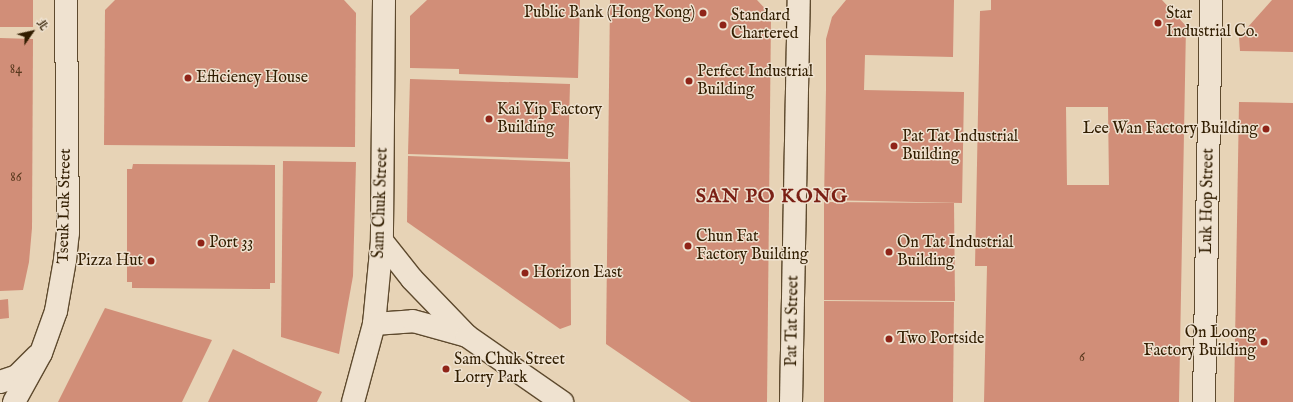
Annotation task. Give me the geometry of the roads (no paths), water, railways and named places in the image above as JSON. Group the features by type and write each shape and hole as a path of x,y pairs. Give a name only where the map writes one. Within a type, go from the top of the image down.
{"street":[{"name":"Tseuk Luk Street","path":"14,402 41,353 60,297 68,233 66,0"},
{"name":"Sam Chuk Street","path":"353,402 374,324 382,241 384,0"},
{"name":"Pat Tat Street","path":"791,402 798,0"},
{"name":"Luk Hop Street","path":"1204,402 1211,0"},
{"path":"382,241 412,279 467,336 562,402"},
{"path":"374,324 413,321 467,336"},
{"path":"0,382 17,376 41,353"}],"place":[{"name":"Public Bank (Hong Kong)","path":"703,13"},
{"name":"Star Industrial Co.","path":"1158,23"},
{"name":"Standard Chartered","path":"723,25"},
{"name":"Efficiency House","path":"188,78"},
{"name":"Perfect Industrial Building","path":"689,81"},
{"name":"Kai Yip Factory Building","path":"489,119"},
{"name":"Lee Wan Factory Building","path":"1266,129"},
{"name":"Pat Tat Industrial Building","path":"894,146"},
{"name":"Port 33","path":"201,243"},
{"name":"Chun Fat Factory Building","path":"688,246"},
{"name":"On Tat Industrial Building","path":"889,252"},
{"name":"Pizza Hut","path":"151,261"},
{"name":"Horizon East","path":"525,273"},
{"name":"Two Portside","path":"889,339"},
{"name":"On Loong Factory Building","path":"1264,342"},
{"name":"Sam Chuk Street Lorry Park","path":"446,369"}],"district":[{"name":"SAN PO KONG","path":"772,196"}]}
